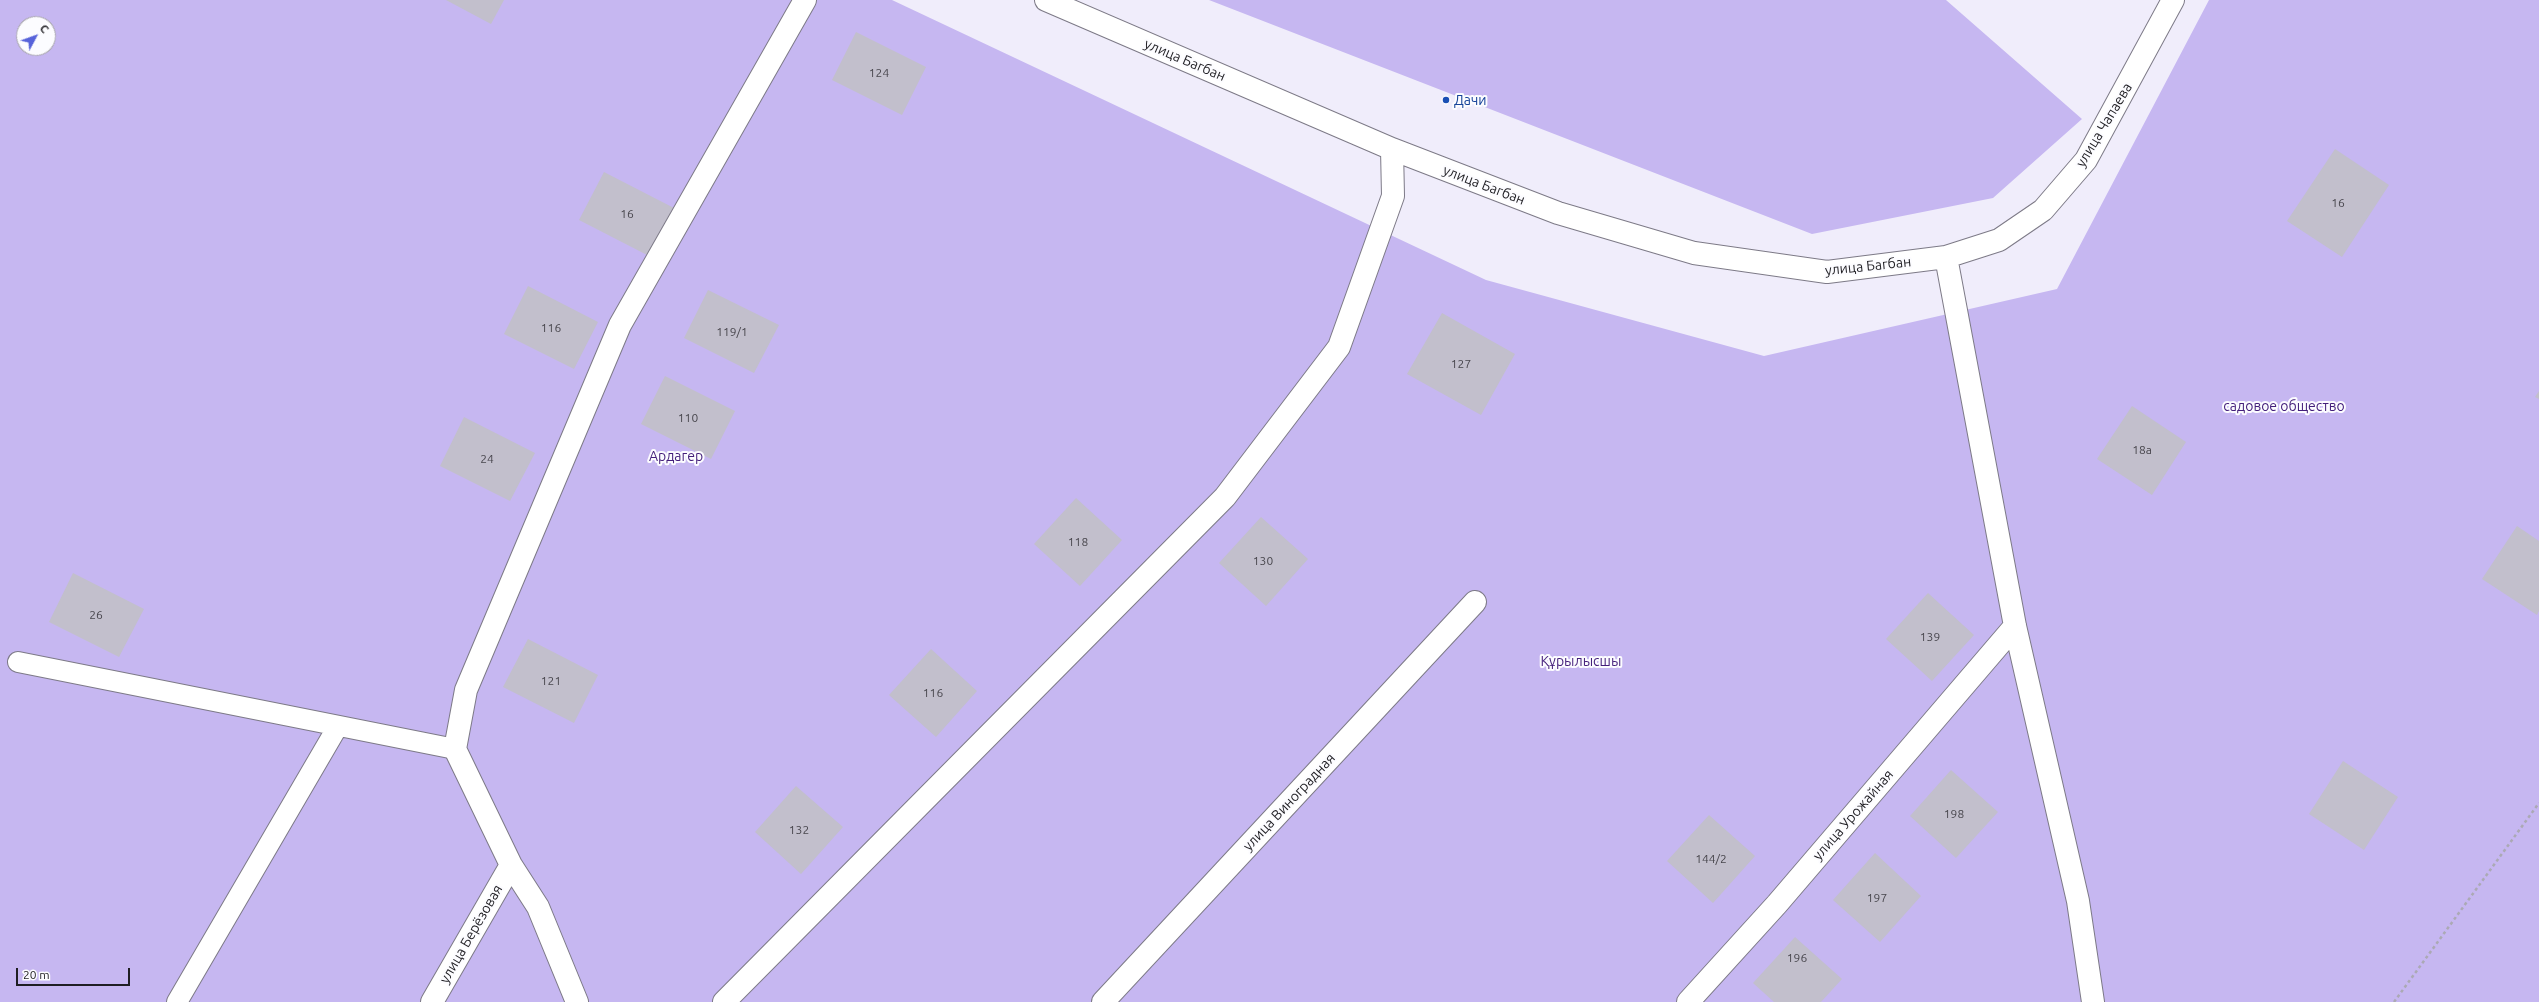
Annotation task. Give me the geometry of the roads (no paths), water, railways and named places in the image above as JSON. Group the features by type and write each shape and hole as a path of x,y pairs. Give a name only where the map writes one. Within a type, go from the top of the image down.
{"street":[{"path":"577,1002 538,907 511,865 455,749 466,690 620,325 805,0"},
{"name":"улица Багбан","path":"1046,0 1392,149 1558,213 1694,253 1827,272 1946,257"},
{"name":"улица Чапаева","path":"1946,257 1999,240 2043,210 2086,160 2173,0"},
{"path":"724,1002 1225,497 1340,347 1394,196 1392,149"},
{"path":"1946,257 2016,626 2078,901 2093,1002"},
{"name":"улица Виноградная","path":"1103,1002 1475,602"},
{"name":"улица Урожайная","path":"1688,1002 1777,904 2016,626"},
{"name":"улица Берёзовая","path":"432,1002 511,865"}],"lane":[{"path":"18,662 455,749"},
{"path":"177,1002 338,726"}],"place":[{"name":"Дачи","path":"1446,100"}],"park label":[{"name":"садовое общество","path":"2284,406"},
{"name":"Ардагер","path":"676,456"},
{"name":"Құрылысшы","path":"1581,661"}]}
